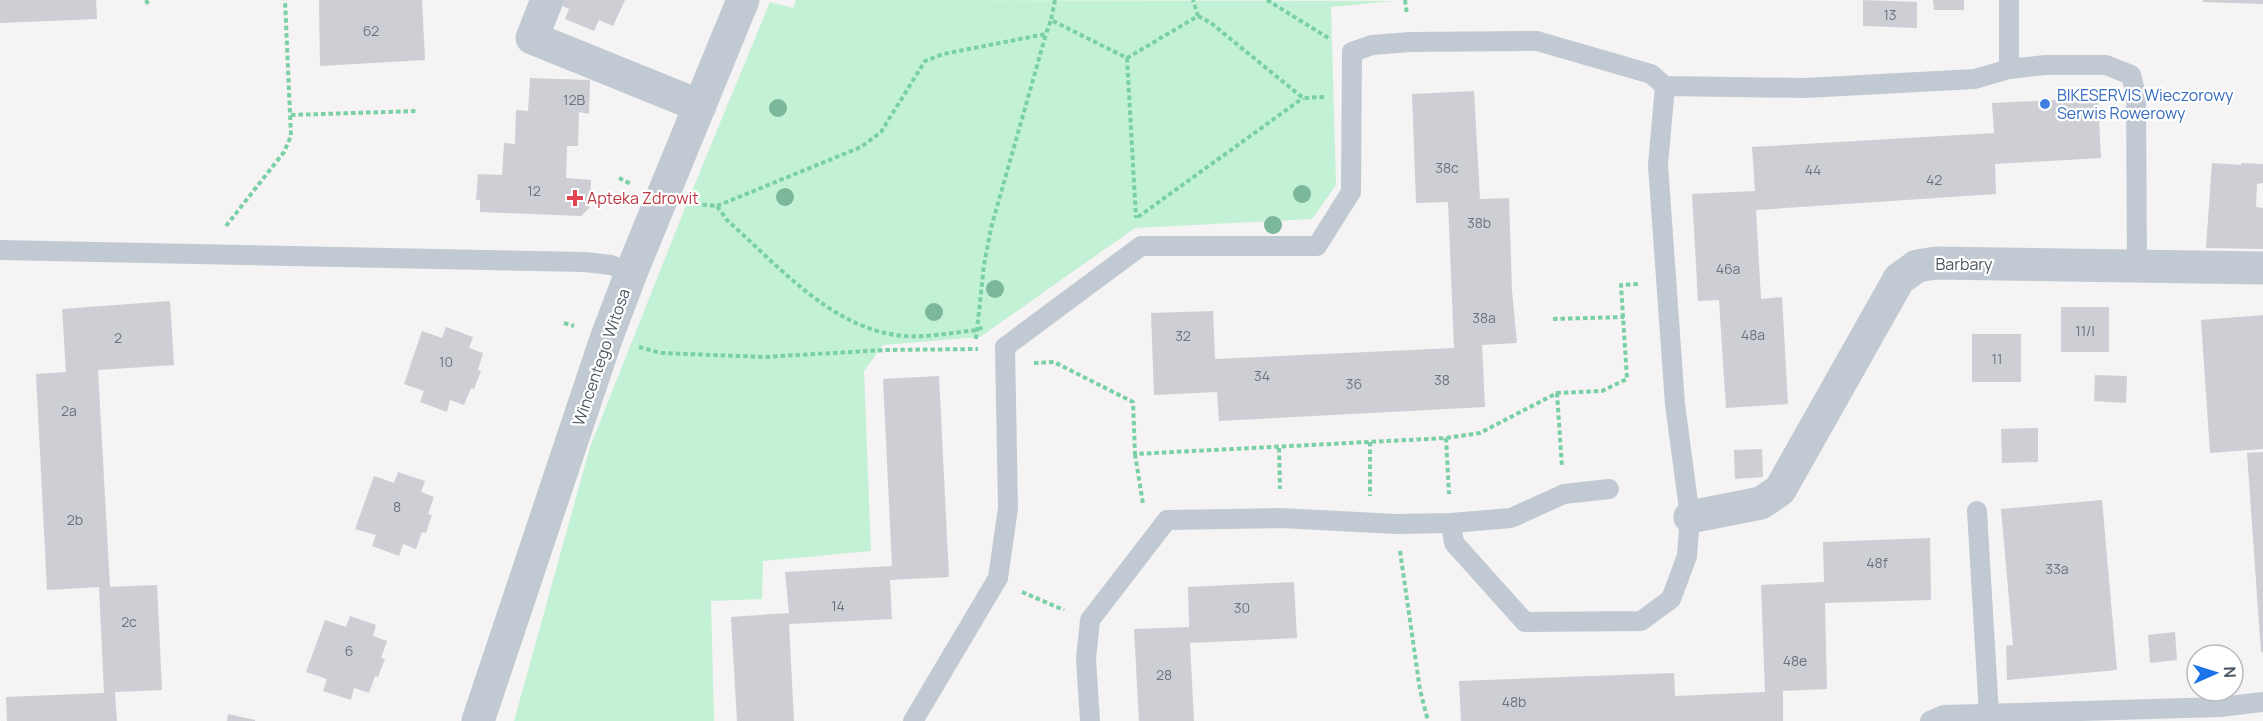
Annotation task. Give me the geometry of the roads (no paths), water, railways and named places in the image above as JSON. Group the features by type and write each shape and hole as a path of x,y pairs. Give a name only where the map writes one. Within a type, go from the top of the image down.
{"street":[{"path":"547,0 532,38 700,106"},
{"name":"Wincentego Witosa","path":"478,721 606,339 743,0"},
{"name":"Barbary","path":"1690,517 1761,503 1780,490 1899,279 1917,266 1936,263 2263,268"}],"lane":[{"path":"2009,0 2009,69"},
{"path":"913,721 998,578 1008,507 1005,347 1141,246 1317,246 1351,192 1352,52 1372,45 1410,42 1537,41 1651,74 1665,86 1805,88 1975,79 2009,69 2045,65 2106,65 2132,75 2136,95 2137,266"},
{"path":"1451,523 1454,543 1525,622 1641,621 1671,599 1687,556 1690,517 1675,404 1658,165 1665,86"},
{"path":"0,250 585,262 611,265 631,273"},
{"path":"1090,721 1086,659 1090,620 1167,520 1281,518 1396,524 1451,523 1512,518 1564,494 1609,489"},
{"path":"1977,511 1989,714"},
{"path":"1930,721 1944,716 1989,714 2220,714 2263,702"}],"place":[{"name":"BIKESERVIS Wieczorowy Serwis Rowerowy","path":"2045,104"},
{"name":"Apteka Zdrowit","path":"575,198"}]}
